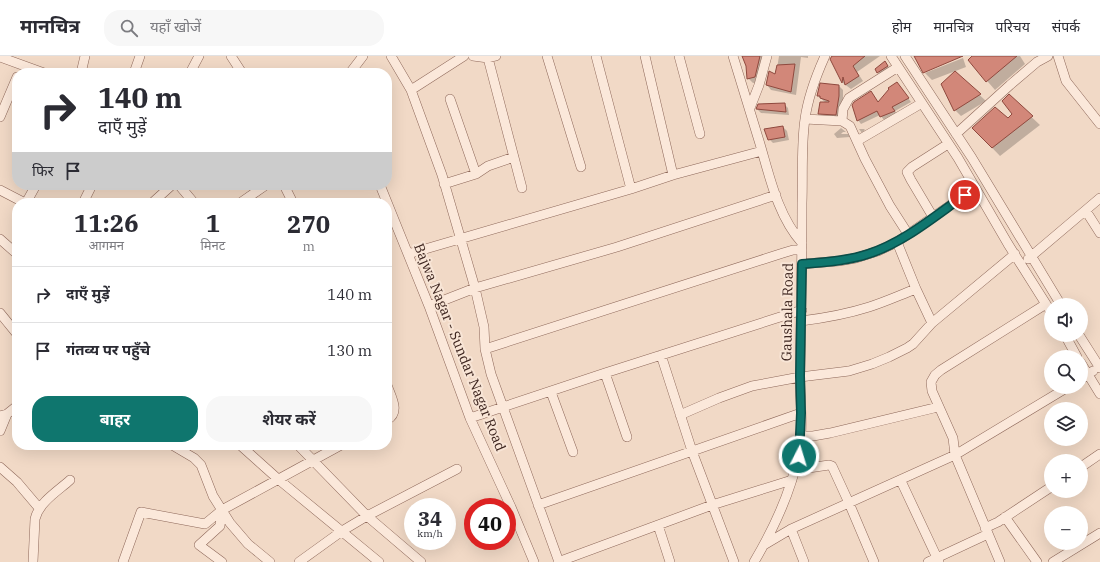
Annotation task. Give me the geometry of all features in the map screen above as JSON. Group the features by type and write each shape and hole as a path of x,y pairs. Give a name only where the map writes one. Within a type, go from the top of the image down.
{"street":[{"path":"82,68 85,56"},
{"path":"136,68 140,56"},
{"path":"193,68 199,56"},
{"path":"231,56 239,68"},
{"path":"354,68 363,56"},
{"path":"391,56 411,90 444,184 475,288 484,326 485,349 490,374 558,562 712,505 792,480"},
{"path":"411,90 464,56"},
{"path":"473,56 492,57 522,188"},
{"path":"548,56 580,167"},
{"path":"596,56 631,189"},
{"path":"645,56 673,175"},
{"path":"679,56 700,134"},
{"path":"485,349 802,246 787,222 776,195 734,56"},
{"path":"750,108 759,85 767,56"},
{"name":"Gaushala Road","path":"754,562 783,506 799,456 801,413 800,376 805,119 811,92 819,68 825,56"},
{"path":"891,56 948,144 1044,300"},
{"path":"905,56 976,165 1057,298"},
{"path":"956,134 1037,62 1048,56"},
{"path":"1058,56 1062,73 1066,81 1100,124"},
{"path":"0,57 18,68"},
{"path":"842,121 843,110 849,98 898,67"},
{"path":"0,117 12,89"},
{"path":"8,98 12,100"},
{"path":"450,99 476,174"},
{"path":"857,141 922,103"},
{"path":"805,119 842,121 850,126 890,206 908,234"},
{"path":"933,217 910,180 908,172 912,167 948,144"},
{"path":"408,254 631,189 673,175 762,151"},
{"path":"444,184 476,174 488,166 514,157"},
{"path":"802,264 856,258 878,251 897,242 975,188"},
{"path":"0,190 15,198"},
{"path":"158,198 166,190"},
{"path":"178,190 188,198"},
{"path":"247,198 259,190"},
{"path":"429,306 475,288 617,247 776,195"},
{"path":"1021,264 1100,199"},
{"path":"1086,211 1100,233"},
{"name":"Bajwa Nagar - Sundar Nagar Road","path":"392,215 429,306 470,418 511,507 534,562"},
{"path":"0,239 12,250"},
{"path":"897,242 916,289 932,323"},
{"path":"680,415 752,386 800,376 843,372 872,364 906,348 932,323 1015,254"},
{"path":"802,320 831,317 849,313 870,307 916,289"},
{"path":"470,418 802,310"},
{"path":"1000,562 955,455 953,438 932,392 931,382 941,370 1044,311"},
{"path":"0,314 12,328"},
{"path":"1083,342 1100,368 1088,375"},
{"path":"661,355 692,451 734,562"},
{"path":"606,373 627,437"},
{"path":"1088,380 1100,394"},
{"path":"551,392 573,452"},
{"path":"764,545 791,529 901,481 955,455 1056,394"},
{"path":"392,399 395,407 392,417"},
{"path":"800,436 813,436 830,433 938,407"},
{"path":"0,430 3,415 12,409"},
{"path":"538,505 801,413"},
{"path":"180,450 194,458 201,465 213,496 238,533 248,544 270,562"},
{"path":"246,450 278,479 379,562"},
{"path":"303,450 366,516 420,562"},
{"path":"123,562 141,512 206,524 222,510 332,450"},
{"path":"1088,462 1100,454"},
{"path":"795,470 830,465 834,469 874,562"},
{"path":"0,467 17,482 39,508"},
{"path":"299,562 342,531 366,516 457,469"},
{"path":"33,562 35,519 39,508 70,480"},
{"path":"901,481 938,560"},
{"path":"928,562 938,560 986,531 1044,492"},
{"path":"222,510 220,526 199,545 222,562"},
{"path":"1005,517 1037,562"},
{"path":"658,525 670,562"},
{"path":"791,529 804,562"},
{"path":"1053,562 1100,533"}],"building":[{"path":"742,56 760,56 755,77 747,79 746,66"},
{"path":"832,56 865,56 853,66 859,76 845,85 843,77 842,83 830,59"},
{"path":"914,56 963,56 923,73"},
{"path":"972,56 1017,56 986,82 968,60"},
{"path":"885,61 888,66 877,73 875,69"},
{"path":"795,64 791,92 766,85 769,71 775,74 777,65"},
{"path":"955,71 981,94 954,111 941,84"},
{"path":"897,82 909,98 892,107 895,111 880,117 877,111 857,121 852,105 854,102 871,91 878,102 889,89 888,88"},
{"path":"820,83 839,85 836,115 818,114 820,102 829,102 820,98 820,96 817,96"},
{"path":"1009,94 1033,116 992,148 972,128 995,107 1008,118 1012,114 1002,101"},
{"path":"785,103 786,112 756,109 758,104"},
{"path":"783,126 785,137 768,140 764,129"}],"route":[{"path":"799,456 801,413 800,376 802,264 856,258 878,251 897,242 965,195"}]}
